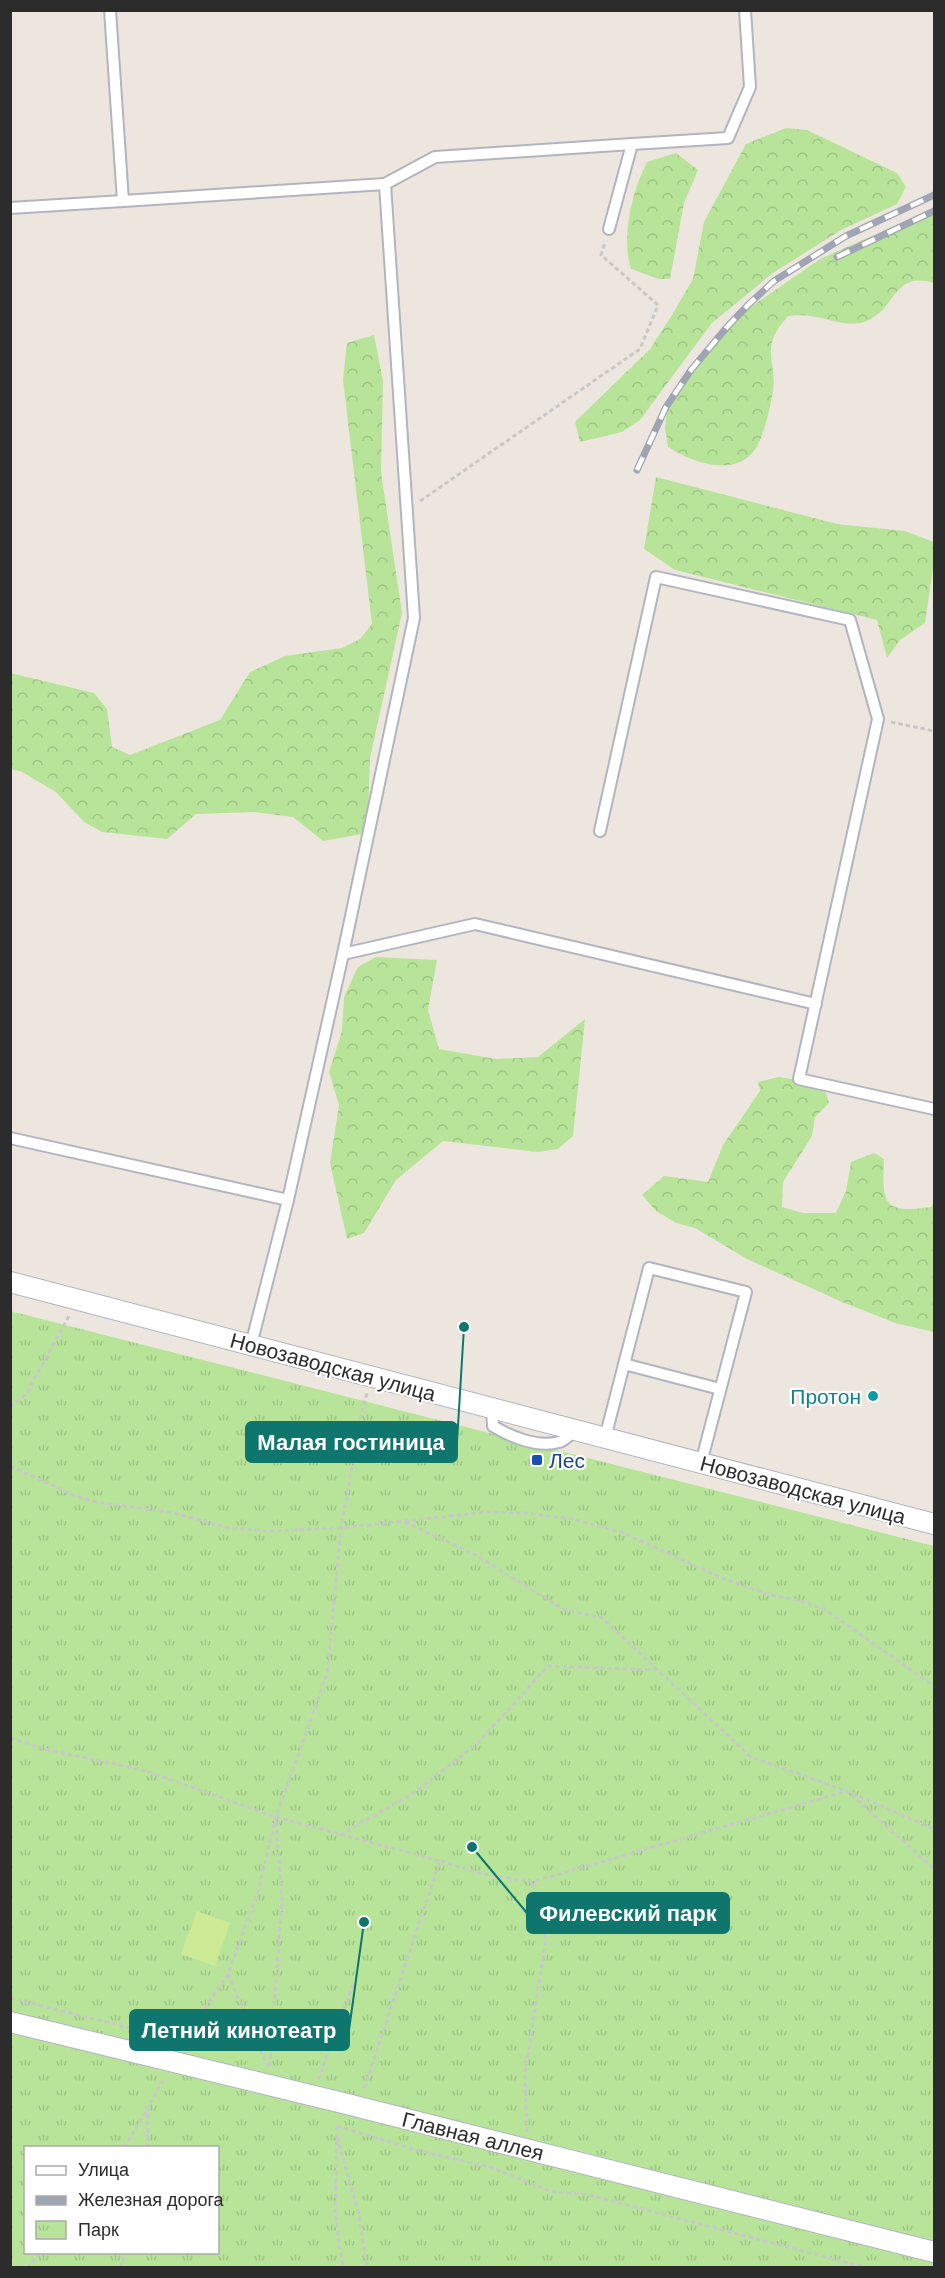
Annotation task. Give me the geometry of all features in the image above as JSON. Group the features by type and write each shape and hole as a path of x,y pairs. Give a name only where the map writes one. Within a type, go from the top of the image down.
{"street":[{"name":"Новозаводская улица","path":"10,1282 934,1524"},
{"name":"Главная аллея","path":"10,2022 343,2103 934,2252"}],"lane":[{"path":"110,10 123,201"},
{"path":"10,208 386,184 435,157 728,138 750,87 745,10"},
{"path":"609,229 632,144"},
{"path":"251,1345 288,1200 414,618 386,184"},
{"path":"600,831 656,577 850,620 878,719 799,1079 934,1109"},
{"path":"343,954 475,924 816,1004"},
{"path":"10,1138 288,1200"},
{"path":"605,1438 649,1268 746,1292 701,1463"},
{"path":"624,1364 720,1389"}],"path":[{"path":"407,510 640,349 658,305 601,255 609,229"},
{"path":"878,719 934,731"},
{"path":"10,1407 26,1394 78,1300"},
{"path":"125,2146 183,2040 228,1974 258,1892 276,1817 327,1674 341,1528 361,1416 371,1377"},
{"path":"10,1466 74,1495 96,1502 165,1512 229,1528 270,1530 341,1528 486,1512 526,1513 572,1519 621,1532 724,1578 771,1595 801,1601 824,1609 934,1686"},
{"path":"404,1521 474,1554 563,1609 602,1618 751,1757 847,1791 934,1828"},
{"path":"340,1834 415,1792 478,1743 548,1666 656,1670"},
{"path":"10,1738 49,1750 146,1771 276,1817 479,1873 532,1881 847,1791"},
{"path":"847,1791 934,1869"},
{"path":"228,1974 270,2071 282,1898 276,1817"},
{"path":"362,2095 440,1861"},
{"path":"527,2134 525,2073 546,1939 532,1881"},
{"path":"313,2096 353,1984"},
{"path":"343,2103 336,2132 335,2215 343,2268"},
{"path":"147,2146 148,2107"},
{"path":"337,2126 413,2149 493,2168 549,2191 589,2195 868,2268"},
{"path":"336,2132 359,2215 367,2268"},
{"path":"27,2268 40,2254"}],"green space":[{"path":"786,128 807,130 897,173 906,187 897,204 841,230 773,273 712,323 640,420 622,432 580,442 575,422 650,349 693,279 704,222 746,144"},
{"path":"676,153 698,170 684,203 670,279 659,279 631,269 628,257 628,229 633,200 647,162"},
{"path":"934,215 934,283 921,280 911,281 898,291 880,313 864,322 849,324 800,315 788,316 782,323 772,343 774,385 767,420 759,443 748,457 737,463 714,465 689,458 668,447 665,428 668,402 709,344 732,320 820,259 897,225"},
{"path":"374,335 383,381 381,472 402,613 370,758 368,817 362,834 323,841 293,817 254,812 196,814 167,839 102,832 84,822 56,792 22,772 11,769 10,673 94,693 107,709 112,747 130,755 220,720 250,672 285,656 342,648 360,639 372,624 343,380 347,343"},
{"path":"656,477 837,524 905,531 934,542 934,561 925,623 900,640 887,658 877,620 675,570 644,549"},
{"path":"376,957 437,960 428,1010 439,1049 496,1059 538,1057 585,1019 573,1136 558,1149 538,1152 443,1141 396,1180 364,1233 347,1239 330,1163 339,1105 329,1072 342,1031 344,997 358,967"},
{"path":"779,1077 809,1082 826,1093 829,1103 815,1117 812,1136 783,1182 782,1207 803,1213 836,1213 846,1191 851,1162 874,1153 884,1159 885,1196 895,1207 915,1209 931,1207 934,1202 934,1332 895,1323 747,1259 695,1228 676,1223 656,1211 642,1195 664,1176 708,1182 723,1145 760,1091 758,1082"},
{"path":"10,1311 934,1546 934,2267 11,2267"},
{"path":"197,1911 230,1923 215,1966 181,1954"}],"railway":[{"path":"637,470 666,407 691,370 749,304 774,281 846,236 934,195"},
{"path":"837,257 934,211"}],"place":[{"name":"Малая гостиница","path":"464,1327"},
{"name":"Протон","path":"873,1396"},
{"name":"Лес","path":"537,1460"},
{"name":"Филевский парк","path":"472,1847"},
{"name":"Летний кинотеатр","path":"364,1922"}]}
